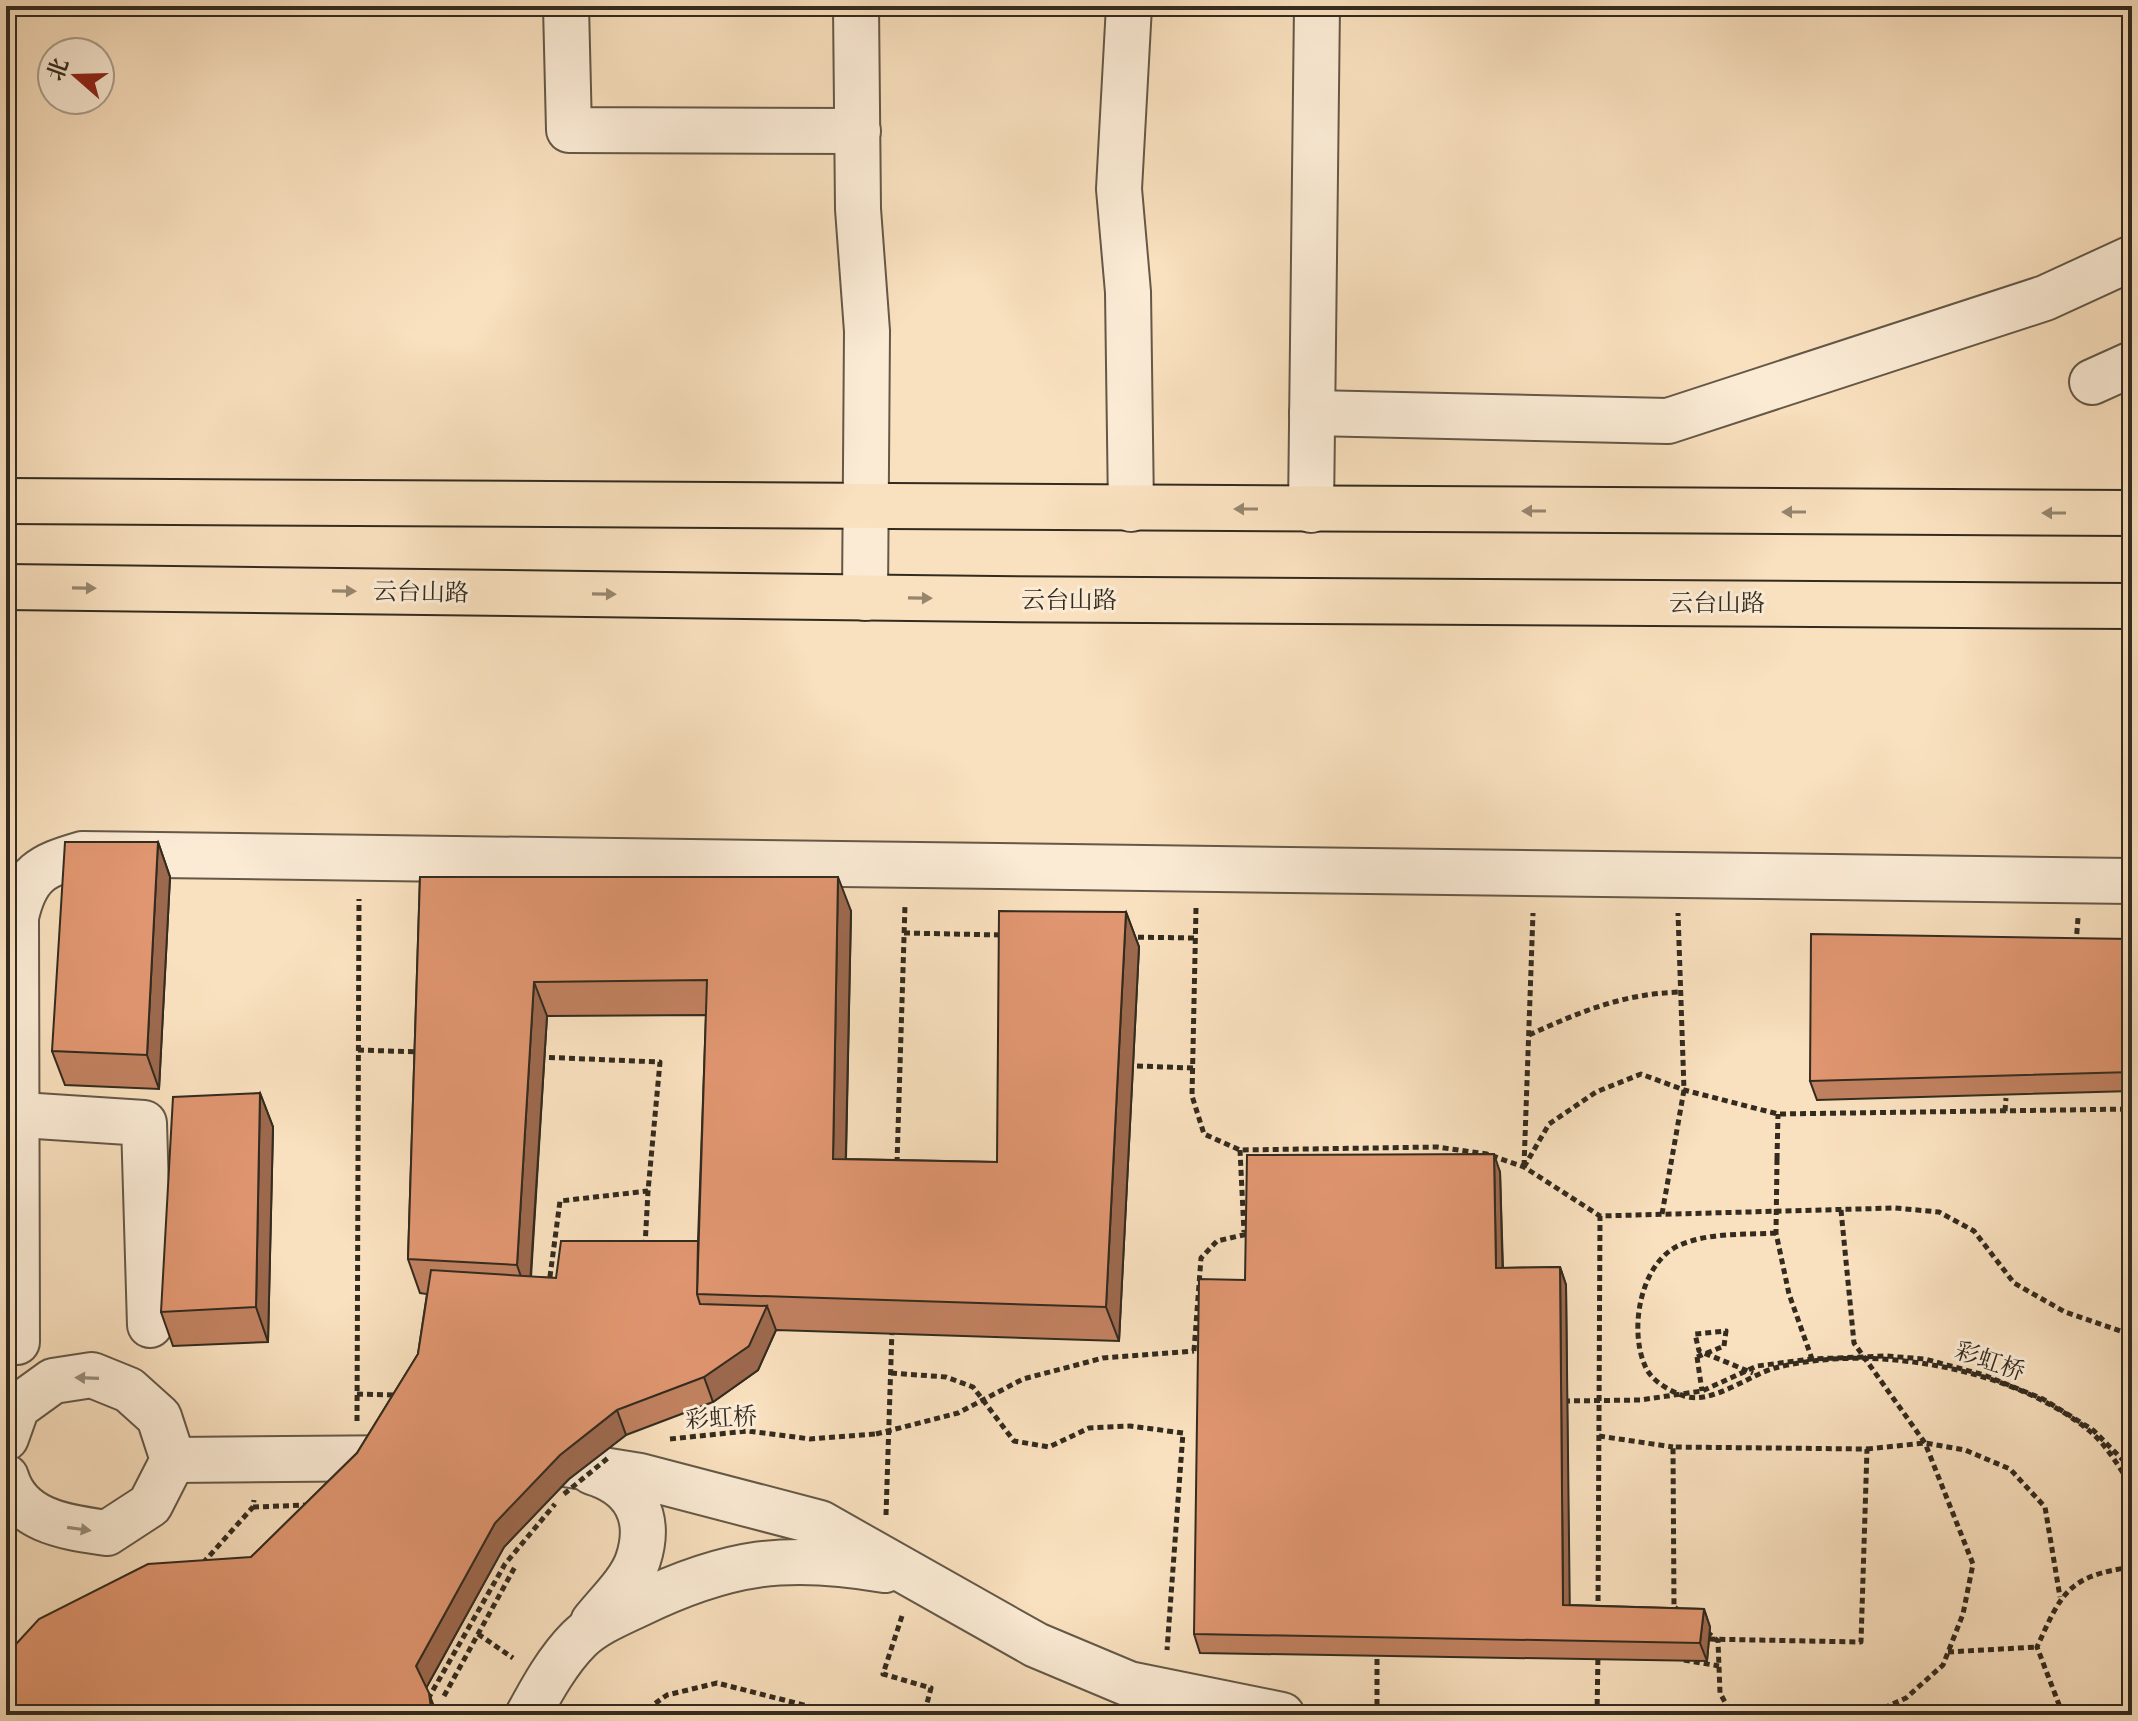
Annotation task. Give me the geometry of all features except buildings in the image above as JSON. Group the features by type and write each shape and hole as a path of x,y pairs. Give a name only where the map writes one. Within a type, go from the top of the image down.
{"main road":[{"path":"6,501 2132,513"},
{"name":"云台山路","path":"6,587 865,598 2132,606"}],"street":[{"path":"566,6 569,130 858,131"},
{"path":"856,6 867,331 865,598"},
{"path":"1129,6 1119,189 1128,292 1131,509"},
{"path":"1311,510 1317,6"},
{"path":"1312,413 1668,421 2045,298 2132,258"},
{"path":"2092,382 2132,364"},
{"path":"17,1342 11,1114 16,917 21,894 41,870 82,854 2132,881"},
{"path":"11,1114 144,1123 150,1325"},
{"path":"6,1438 17,1407 53,1381 92,1375 129,1390 159,1417 173,1460 150,1505 107,1533 52,1525 11,1495 6,1477"},
{"path":"173,1460 447,1459"},
{"path":"491,1459 559,1463 640,1476 820,1523 1036,1645 1129,1684 1282,1715"},
{"path":"528,1715 547,1681 638,1562 644,1526 632,1493 608,1477 559,1463"},
{"path":"580,1638 674,1587 734,1568 783,1559 900,1568"}],"path":[{"path":"357,1458 360,857"},
{"path":"897,1166 907,864"},
{"path":"1197,868 1192,1096 1204,1134 1240,1150 1437,1147 1487,1154 1524,1167 1600,1216 1841,1210 1939,1212 1974,1231 2014,1283 2065,1312 2132,1335"},
{"path":"1524,1167 1535,873"},
{"path":"1662,1214 1684,1090 1677,875"},
{"path":"904,933 1012,935"},
{"path":"1119,937 1195,938"},
{"path":"2076,946 2090,946"},
{"path":"1529,1035 1586,1009 1638,993 1680,992"},
{"path":"358,1050 422,1052"},
{"path":"533,1057 660,1062 644,1260"},
{"path":"1137,1066 1193,1068"},
{"path":"1524,1167 1549,1124 1596,1092 1641,1074 1684,1090 1778,1114 2132,1109"},
{"path":"2005,1111 2006,1098"},
{"path":"1778,1114 1776,1233 1789,1294 1812,1359"},
{"path":"1240,1150 1244,1232"},
{"path":"548,1292 560,1201 648,1191"},
{"path":"1841,1210 1854,1343 1925,1443 1973,1564 1963,1614 1943,1665 1906,1698 1868,1715"},
{"path":"1598,1615 1600,1216"},
{"path":"1194,1351 1201,1258 1217,1241 1244,1232 1266,1232"},
{"path":"1776,1233 1709,1237 1677,1246 1653,1271 1639,1297 1638,1329 1646,1368 1664,1387 1688,1397 1714,1394 1754,1374 1812,1359 1925,1362 1984,1378 2042,1402 2093,1433 2132,1486"},
{"path":"892,1324 891,1373 900,1568 883,1674 931,1688 924,1715"},
{"path":"1702,1391 1697,1357 1724,1346 1726,1331 1695,1334 1699,1351 1754,1374"},
{"name":"彩虹桥","path":"659,1443 748,1431 810,1439 876,1434 958,1413 1023,1379 1090,1362 1216,1351"},
{"name":"彩虹桥","path":"1553,1401 1640,1400 1702,1391 1757,1366 1812,1359 1886,1356 1925,1359 1984,1375 2043,1399 2093,1430 2132,1469"},
{"path":"891,1373 946,1377 973,1387 1014,1441 1049,1447 1089,1428 1130,1426 1183,1433 1164,1691"},
{"path":"357,1394 411,1395"},
{"path":"1562,1401 1562,1416"},
{"path":"1599,1436 1673,1447 1867,1449 1925,1443 1965,1450 2010,1469 2045,1507 2060,1597"},
{"path":"1673,1447 1674,1607 1685,1615"},
{"path":"1687,1638 1861,1642 1867,1449"},
{"path":"427,1701 505,1564 560,1498 608,1458 621,1454"},
{"path":"202,1564 253,1507"},
{"path":"444,1696 516,1565"},
{"path":"2063,1715 2037,1647 2060,1597 2095,1572 2132,1567"},
{"path":"1696,1624 1718,1641"},
{"path":"1718,1641 1720,1693 1732,1715"},
{"path":"1597,1715 1598,1645"},
{"path":"1377,1646 1377,1715"},
{"path":"1948,1652 2037,1647"},
{"path":"1673,1658 1719,1666"},
{"path":"2129,1715 2132,1660"},
{"path":"639,1715 667,1695 717,1683 843,1715"}]}
